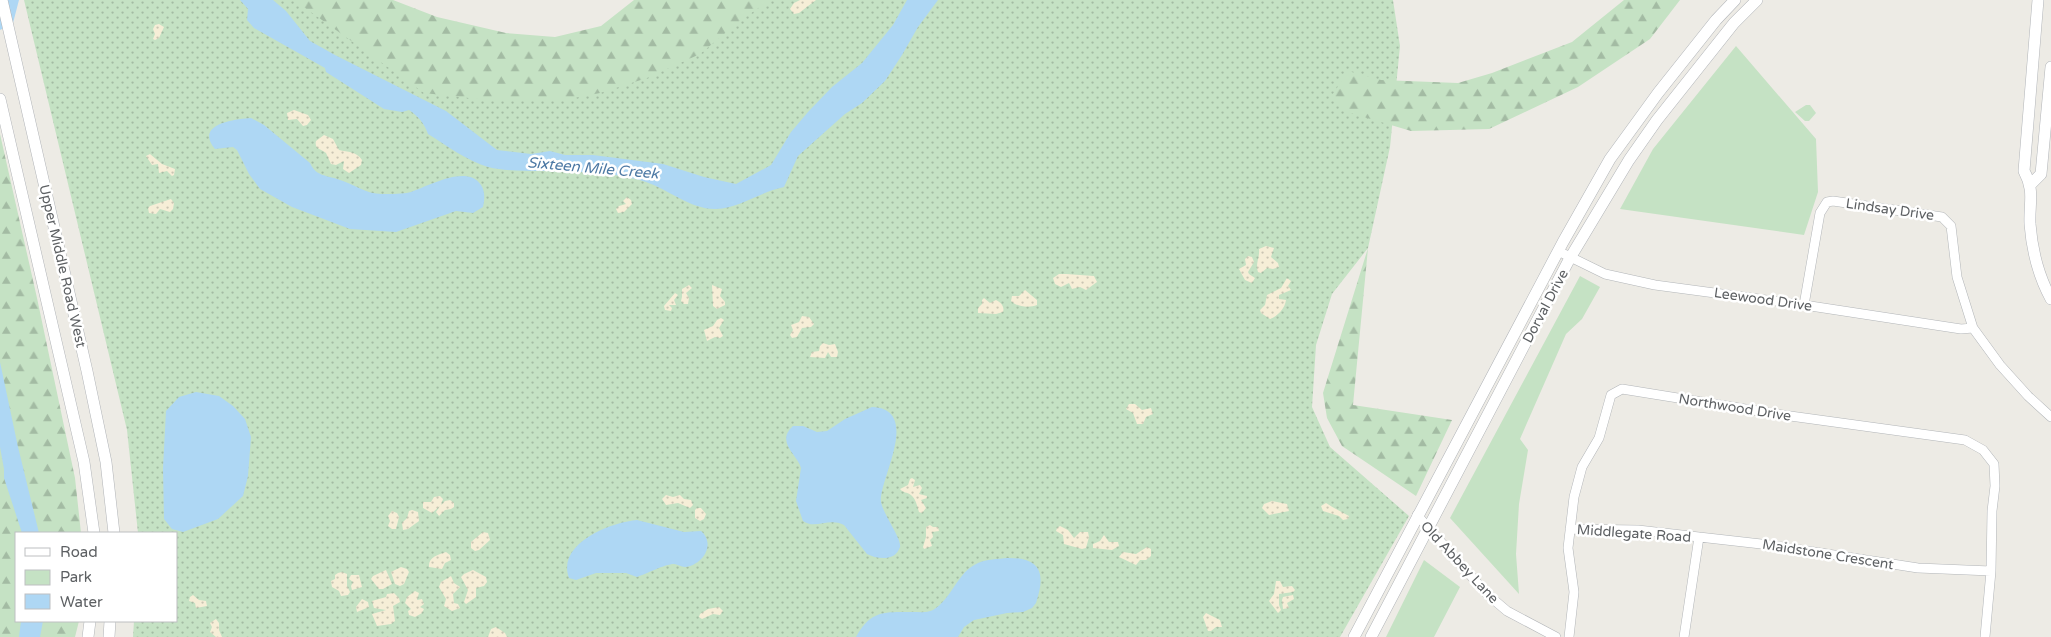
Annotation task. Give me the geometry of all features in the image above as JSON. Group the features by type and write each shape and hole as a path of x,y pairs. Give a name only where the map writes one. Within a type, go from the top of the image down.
{"main road":[{"name":"Upper Middle Road West","path":"2,0 106,462 114,532"},
{"name":"Dorval Drive","path":"1354,637 1558,251 1610,159 1658,93 1716,20 1735,0"},
{"name":"Dorval Drive","path":"1371,637 1570,258 1629,160 1657,120 1734,23 1757,0"},
{"path":"2038,0 2024,171 2031,184 2032,238 2040,275 2051,299"},
{"path":"2031,184 2040,174 2051,67"},
{"name":"Upper Middle Road West","path":"0,99 84,462 94,532"},
{"path":"88,637 90,622"},
{"path":"109,637 110,622"}],"street":[{"name":"Lindsay Drive","path":"1804,305 1820,213 1827,202 1942,217 1951,226 1957,277 1973,328 2006,372 2051,417"},
{"name":"Leewood Drive","path":"1558,251 1605,274 1655,284 1961,329 1973,328"},
{"name":"Northwood Drive","path":"1569,637 1574,592 1569,561 1570,528 1574,497 1580,474 1599,438 1611,395 1622,389 1965,440 1983,450 1994,464 1995,486 1992,511 1991,570"},
{"name":"Old Abbey Lane","path":"1417,515 1487,594 1507,611 1556,637"},
{"name":"Middlegate Road","path":"1570,528 1638,530 1699,537"},
{"name":"Maidstone Crescent","path":"1699,537 1770,545 1918,568 1991,570"},
{"path":"1684,637 1699,537"},
{"path":"1985,637 1991,570"}],"green space":[{"path":"24,0 339,0 474,51 613,33 664,0 1393,0 1400,46 1390,147 1368,248 1332,294 1316,345 1312,407 1330,447 1409,516 1340,637 133,637 134,622 178,622 178,532 138,532 127,430"},
{"path":"294,0 393,0 437,17 506,33 555,37 601,26 634,0 770,0 741,20 700,54 647,78 600,93 558,101 496,101 424,93"},
{"path":"1624,0 1680,0 1650,39 1578,87 1489,129 1411,131 1344,111 1333,94 1348,71 1381,80 1458,83 1492,73 1572,42"},
{"path":"1736,46 1816,139 1818,192 1804,235 1620,209 1653,149"},
{"path":"1806,105 1810,105 1816,113 1809,121 1805,121 1795,112"},
{"path":"0,134 75,478 81,532 15,532 15,622 79,622 75,637 0,637"},
{"path":"1368,248 1353,405 1452,420 1416,496 1342,446 1327,418 1323,393"},
{"path":"1580,276 1600,287 1582,319 1566,334 1520,439 1528,450 1519,504 1516,554 1519,594 1450,518"},
{"path":"1424,560 1460,587 1434,637 1386,637"}],"sand":[{"path":"800,0 816,0 799,13 794,14 790,9 794,3"},
{"path":"159,24 164,27 159,38 155,40 153,39 155,34 153,29 155,25"},
{"path":"294,110 308,115 311,120 307,125 303,126 297,119 288,120 287,113"},
{"path":"324,135 333,139 339,150 352,152 357,155 362,160 361,165 349,173 343,169 344,161 336,165 331,164 326,153 316,146 316,141"},
{"path":"150,154 162,164 175,169 174,175 172,176 167,171 159,173 158,164 152,165 146,156"},
{"path":"627,197 631,200 632,204 624,212 618,213 616,209 626,204 623,201"},
{"path":"171,199 174,203 173,209 170,212 160,209 156,214 149,213 148,208 150,206"},
{"path":"1266,246 1274,248 1271,257 1278,263 1279,267 1267,268 1261,273 1257,269 1259,249"},
{"path":"1248,256 1252,257 1254,262 1248,272 1255,278 1252,283 1245,280 1239,269 1246,265 1245,259"},
{"path":"1059,274 1094,276 1097,282 1086,290 1080,287 1072,289 1069,283 1061,287 1055,284 1053,278"},
{"path":"1287,278 1291,281 1288,286 1291,290 1279,295 1279,299 1286,300 1284,306 1276,316 1270,319 1261,313 1260,310 1265,305 1267,295 1281,288"},
{"path":"689,285 692,288 686,293 689,298 688,304 684,304 681,301 682,289"},
{"path":"712,285 722,289 720,296 725,302 725,305 717,309 713,306"},
{"path":"1025,290 1037,300 1037,305 1016,305 1011,301 1012,296 1019,296"},
{"path":"675,293 678,295 674,300 676,305 669,305 672,308 671,311 665,310 664,306"},
{"path":"984,298 990,303 996,300 999,302 1003,306 1003,312 996,314 978,313 978,308"},
{"path":"802,316 809,317 814,324 811,327 802,328 797,337 792,338 790,335 793,330 791,325 799,322"},
{"path":"721,318 724,320 719,328 723,336 707,341 704,330 713,326"},
{"path":"823,343 835,344 838,352 837,357 831,357 828,352 825,358 810,357 812,352 819,351"},
{"path":"1129,404 1135,404 1142,410 1151,408 1153,414 1146,417 1143,424 1137,424 1133,413 1126,409"},
{"path":"912,478 915,480 913,487 920,485 922,488 919,494 927,496 927,498 921,500 926,508 922,513 919,512 913,497 900,489 908,485"},
{"path":"666,495 673,497 680,495 684,499 691,500 693,505 690,508 678,503 666,505 662,499"},
{"path":"440,496 443,499 441,505 445,501 450,500 454,503 454,507 445,510 439,516 436,512 440,506 432,513 423,508 423,502 431,502 434,497"},
{"path":"1272,501 1287,504 1289,511 1269,515 1262,508 1264,504"},
{"path":"1326,503 1349,516 1348,519 1343,520 1339,516 1323,511 1321,506"},
{"path":"701,508 706,514 704,519 700,521 695,518 695,510"},
{"path":"392,511 397,513 399,517 396,529 388,526 390,521 388,516"},
{"path":"409,511 418,512 419,521 408,529 403,530 402,523 407,518"},
{"path":"930,525 938,527 939,531 932,532 933,537 930,540 932,546 924,549 926,527"},
{"path":"1060,526 1068,530 1074,538 1080,532 1088,532 1089,537 1086,548 1082,549 1064,544 1063,535 1056,531"},
{"path":"483,532 488,533 490,540 479,550 475,551 471,548 471,542"},
{"path":"1104,535 1109,542 1118,542 1119,546 1112,550 1093,548 1093,544 1100,541"},
{"path":"1147,547 1151,549 1151,556 1146,560 1140,560 1136,565 1119,557 1123,552 1136,554"},
{"path":"446,552 450,555 451,560 445,563 442,569 429,567 432,559"},
{"path":"401,567 409,572 404,584 400,586 395,584 391,572"},
{"path":"386,570 392,584 379,589 371,579 373,576"},
{"path":"473,570 486,577 487,582 484,586 476,588 476,597 466,604 464,602 468,590 461,577"},
{"path":"338,573 347,574 347,586 350,592 348,595 341,596 339,591 332,587 331,581 335,579 335,575"},
{"path":"351,575 359,575 362,587 352,590 353,582 349,579"},
{"path":"451,576 454,583 460,587 453,594 454,603 458,604 460,608 452,611 444,606 446,599 439,587 441,582"},
{"path":"1276,581 1280,581 1283,587 1292,586 1295,590 1279,594 1281,610 1278,613 1269,601 1274,594"},
{"path":"415,591 419,593 417,600 422,599 424,604 420,607 424,609 422,613 415,617 409,615 408,611 411,609 405,603 407,597"},
{"path":"394,593 400,602 393,606 395,621 391,624 377,626 372,614 386,610 374,608 372,601"},
{"path":"193,595 199,600 206,601 207,606 196,608 195,603 189,601"},
{"path":"1293,595 1294,599 1287,603 1289,608 1283,609 1283,597"},
{"path":"362,599 368,602 369,607 357,612 356,607"},
{"path":"719,607 723,611 720,615 713,614 702,619 699,617 700,614 708,609"},
{"path":"1206,613 1220,620 1222,627 1216,627 1208,631 1203,617"},
{"path":"216,619 219,623 222,637 216,637 210,632 212,627 210,623"},
{"path":"496,627 505,633 507,637 488,637 491,629"}],"water":[{"path":"0,0 19,0 13,23 0,30"},
{"name":"Sixteen Mile Creek","path":"240,0 273,0 286,11 310,41 446,111 497,150 531,154 550,151 565,155 593,155 663,164 704,177 736,184 771,165 791,132 832,87 862,63 893,25 907,0 938,0 918,27 885,81 862,103 845,114 798,156 784,187 733,206 716,209 689,203 654,185 633,178 580,172 507,170 488,167 472,161 428,134 421,120 409,110 402,112 384,109 326,72 325,68 254,28 247,20 248,9"},
{"path":"251,118 264,125 321,174 378,194 411,192 448,178 467,176 475,179 481,185 484,195 483,207 473,213 456,211 396,232 350,229 292,207 260,189 249,174 237,150 233,147 215,149 210,141 210,134 213,128 227,122"},
{"path":"0,362 39,532 22,532 4,478 0,447"},
{"path":"196,392 219,396 233,406 245,419 251,437 248,476 243,496 218,519 183,532 172,529 164,519 163,468 166,411 179,397"},
{"path":"872,407 887,411 894,420 896,432 881,502 898,538 900,547 894,555 885,558 867,554 844,525 833,522 812,524 803,521 796,501 801,468 789,448 786,437 793,426 803,426 817,432 827,431 845,419"},
{"path":"637,520 684,532 701,531 707,542 705,553 702,558 691,565 682,567 670,564 637,577 626,573 596,573 576,580 569,578 567,566 571,554 578,545 601,530"},
{"path":"1008,558 1028,561 1038,569 1040,576 1039,592 1036,603 1032,608 1023,612 1007,613 974,620 964,627 958,637 856,637 867,621 880,614 933,610 940,605 971,567 992,559"},
{"path":"21,622 43,622 40,637 19,637"}]}
